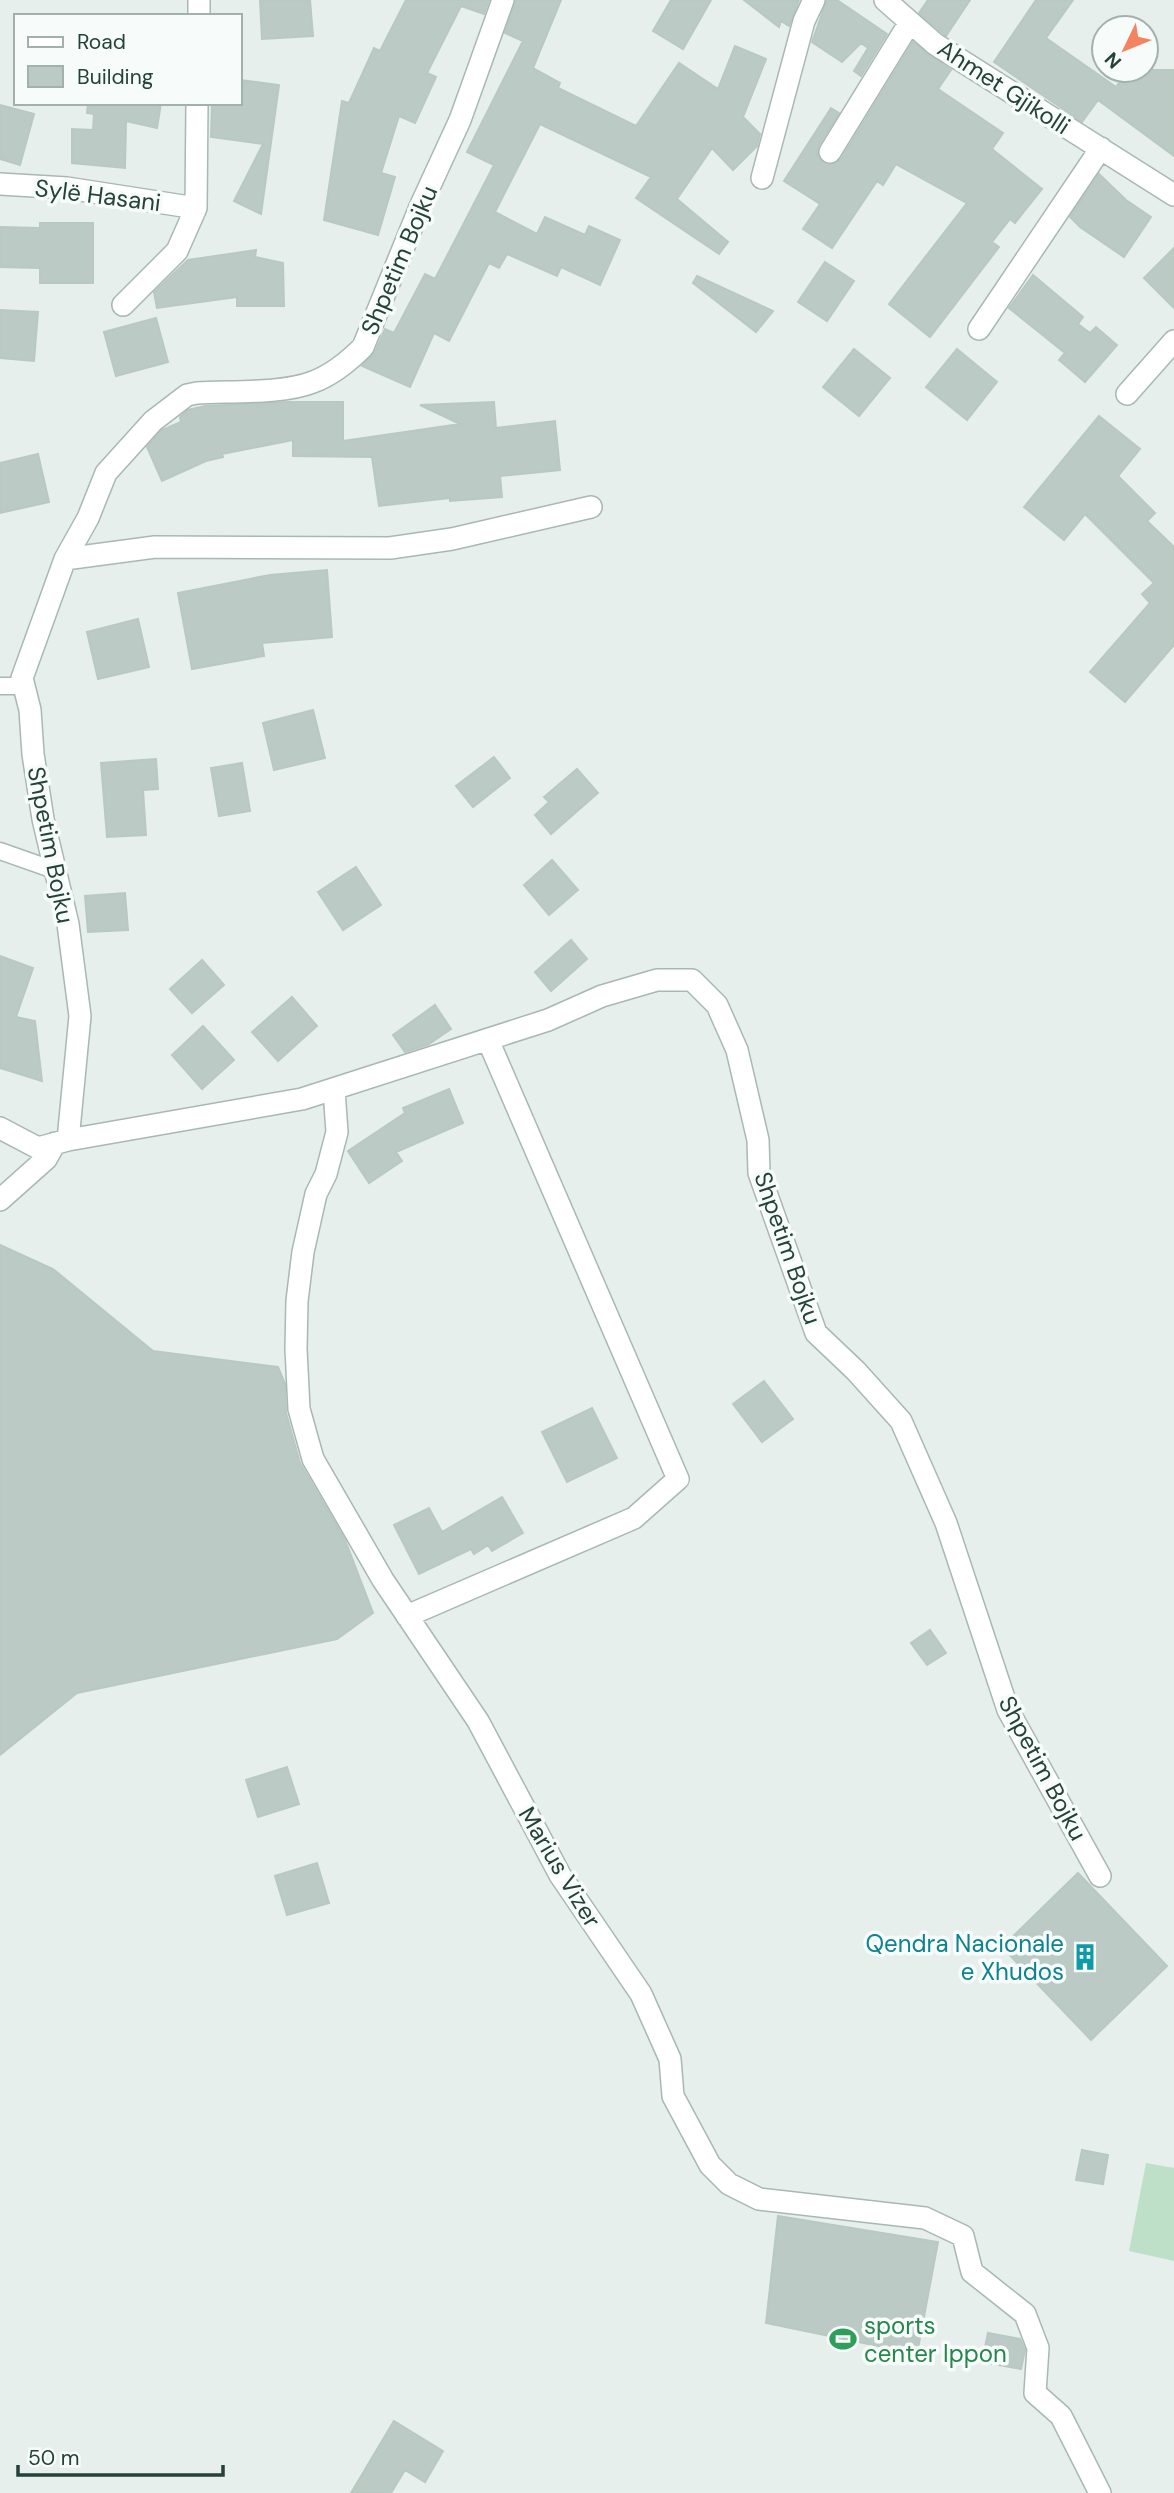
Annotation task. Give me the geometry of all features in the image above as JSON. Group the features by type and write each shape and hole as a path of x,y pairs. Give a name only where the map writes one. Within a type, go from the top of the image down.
{"street":[{"name":"Shpetim Bojku","path":"62,1142 80,1016 68,924 43,819 33,754 30,710 22,678 65,559 88,518 106,473 153,421 177,401 197,393 275,389 312,383 349,360 363,347 420,207 460,120 503,0"},
{"path":"762,178 804,21 814,0"},
{"name":"Ahmet Gjikolli","path":"885,0 935,44 1174,195"},
{"path":"830,152 910,22"},
{"path":"123,304 177,251 196,208 197,105"},
{"path":"979,329 1101,148"},
{"name":"Sylë Hasani","path":"0,184 66,188 196,208"},
{"path":"1128,394 1174,341"},
{"path":"65,559 155,547 390,548 452,539 591,507"},
{"name":"Shpetim Bojku","path":"0,1128 38,1147 289,1102 334,1090 548,1020 603,996 657,980 692,980 717,1005 737,1050 758,1140 759,1173 816,1333 856,1371 901,1421 946,1523 1008,1710 1100,1875"},
{"path":"407,1616 634,1518 678,1479 488,1040"},
{"name":"Marius Vizer","path":"334,1090 337,1132 326,1174 316,1194 303,1252 297,1301 299,1409 313,1459 383,1580 478,1721 560,1875 641,1994 670,2059 673,2096 710,2165 729,2184 759,2199 925,2218 962,2236 972,2272 1025,2314 1038,2348 1035,2393 1062,2416 1100,2493"},
{"path":"0,1200 62,1142"}],"lane":[{"path":"0,686 24,686"},
{"path":"0,851 54,870"}],"green space":[{"path":"1146,2163 1174,2168 1174,2261 1129,2251"}],"building":[{"path":"260,0 310,0 313,36 262,39"},
{"path":"406,0 489,0 484,14 461,6 427,73 436,77 415,123 399,116 381,173 395,177 378,235 324,220 342,101 349,103 374,48 380,51"},
{"path":"516,0 561,0 533,68 560,83 558,88 636,126 679,63 718,89 735,46 766,59 743,117 760,134 757,146 733,170 712,148 677,199 728,242 719,254 636,198 651,177 540,124 495,212 537,234 545,217 585,235 589,226 620,240 600,285 561,267 557,276 507,254 499,268 489,263 449,341 434,333 410,387 362,366 375,352 385,329 394,333 425,274 435,279 494,165 467,152 523,41 505,33"},
{"path":"671,0 711,0 683,49 653,31"},
{"path":"744,0 799,0 789,26 781,21 779,27"},
{"path":"827,0 837,0 887,34 861,76 854,71 868,48 861,43 842,62 812,42"},
{"path":"928,0 970,0 946,36 919,13"},
{"path":"1036,0 1073,0 1046,38 1090,69 1090,84 1112,84 1116,87 1118,84 1160,84 1160,70 1174,70 1174,156 1098,100 1082,122 994,62"},
{"path":"913,42 951,70 938,89 1003,133 992,149 1042,189 1015,223 1010,219 992,242 999,247 930,337 889,304 967,203 896,164 883,185 877,181 832,248 803,229 820,204 784,181 831,108 839,113 817,152 823,163 829,165 841,159"},
{"path":"242,80 279,85 261,214 234,201 263,144 211,137 212,105 242,105"},
{"path":"0,105 34,114 20,165 0,159"},
{"path":"88,105 161,105 157,128 126,121 125,168 72,163 72,129 93,130 94,114 87,113"},
{"path":"1099,174 1126,200 1151,217 1124,257 1070,217"},
{"path":"40,223 93,223 93,283 40,283 40,268 0,267 0,227 40,228"},
{"path":"1174,248 1174,308 1144,278"},
{"path":"256,250 255,257 283,263 284,306 237,306 237,297 157,308 154,292 188,260"},
{"path":"825,262 854,281 827,321 798,302"},
{"path":"1033,275 1083,317 1078,324 1090,333 1096,327 1117,345 1085,382 1059,360 1065,353 1009,308"},
{"path":"697,276 773,311 756,332 693,283"},
{"path":"0,310 38,312 34,361 0,358"},
{"path":"156,318 168,362 116,376 104,332"},
{"path":"854,349 890,378 859,416 823,387"},
{"path":"957,349 997,382 967,420 926,387"},
{"path":"343,402 343,441 460,424 420,405 494,402 496,428 555,421 560,470 500,476 502,497 450,501 450,498 379,506 372,457 293,456 293,440 222,454 223,457 206,461 162,481 147,447 162,430 181,422 180,417 188,410 205,406"},
{"path":"1099,416 1140,449 1118,476 1155,513 1147,521 1174,547 1174,645 1125,702 1090,672 1150,603 1142,594 1154,583 1085,514 1064,540 1024,507"},
{"path":"38,454 49,502 0,513 0,463"},
{"path":"327,570 332,637 262,643 264,656 192,669 178,593 270,575"},
{"path":"138,619 149,667 98,679 87,632"},
{"path":"313,710 325,758 274,770 263,723"},
{"path":"494,757 510,778 473,807 456,786"},
{"path":"156,759 158,789 143,790 146,835 107,837 101,763"},
{"path":"242,763 250,811 219,816 211,768"},
{"path":"577,769 598,793 551,834 535,815 549,802 544,797"},
{"path":"552,860 578,890 549,915 524,885"},
{"path":"356,867 381,905 343,930 318,892"},
{"path":"125,893 128,930 88,932 85,896"},
{"path":"571,940 587,959 551,991 535,972"},
{"path":"0,956 33,968 16,1017 35,1021 42,1081 0,1068"},
{"path":"202,960 224,985 192,1013 170,989"},
{"path":"292,997 317,1026 278,1061 252,1032"},
{"path":"435,1005 451,1029 429,1044 405,1052 393,1035"},
{"path":"203,1026 234,1060 202,1089 172,1055"},
{"path":"449,1089 463,1123 396,1152 402,1161 369,1183 348,1151 405,1113 403,1108"},
{"path":"0,1245 53,1269 153,1351 278,1367 285,1384 286,1413 300,1463 345,1540 373,1613 337,1639 77,1693 0,1755"},
{"path":"764,1381 793,1419 762,1442 733,1404"},
{"path":"592,1408 617,1458 567,1482 542,1432"},
{"path":"502,1497 523,1533 492,1551 488,1545 474,1554 471,1549 419,1574 394,1525 429,1508 442,1532"},
{"path":"930,1630 946,1653 927,1665 911,1643"},
{"path":"287,1767 299,1804 258,1817 246,1780"},
{"path":"317,1863 329,1903 287,1915 275,1876"},
{"name":"Qendra Nacionale e Xhudos","path":"1078,1873 1167,1966 1091,2040 1002,1947"},
{"path":"1082,2150 1108,2155 1103,2184 1076,2180"},
{"path":"778,2216 938,2242 917,2354 766,2323"},
{"path":"988,2333 1020,2339 1025,2350 1021,2369 982,2362"},
{"path":"394,2421 443,2451 425,2482 405,2470 391,2493 351,2493"}],"place":[{"name":"Qendra Nacionale e Xhudos","path":"1085,1957"},
{"name":"sports center Ippon","path":"843,2339"}]}
